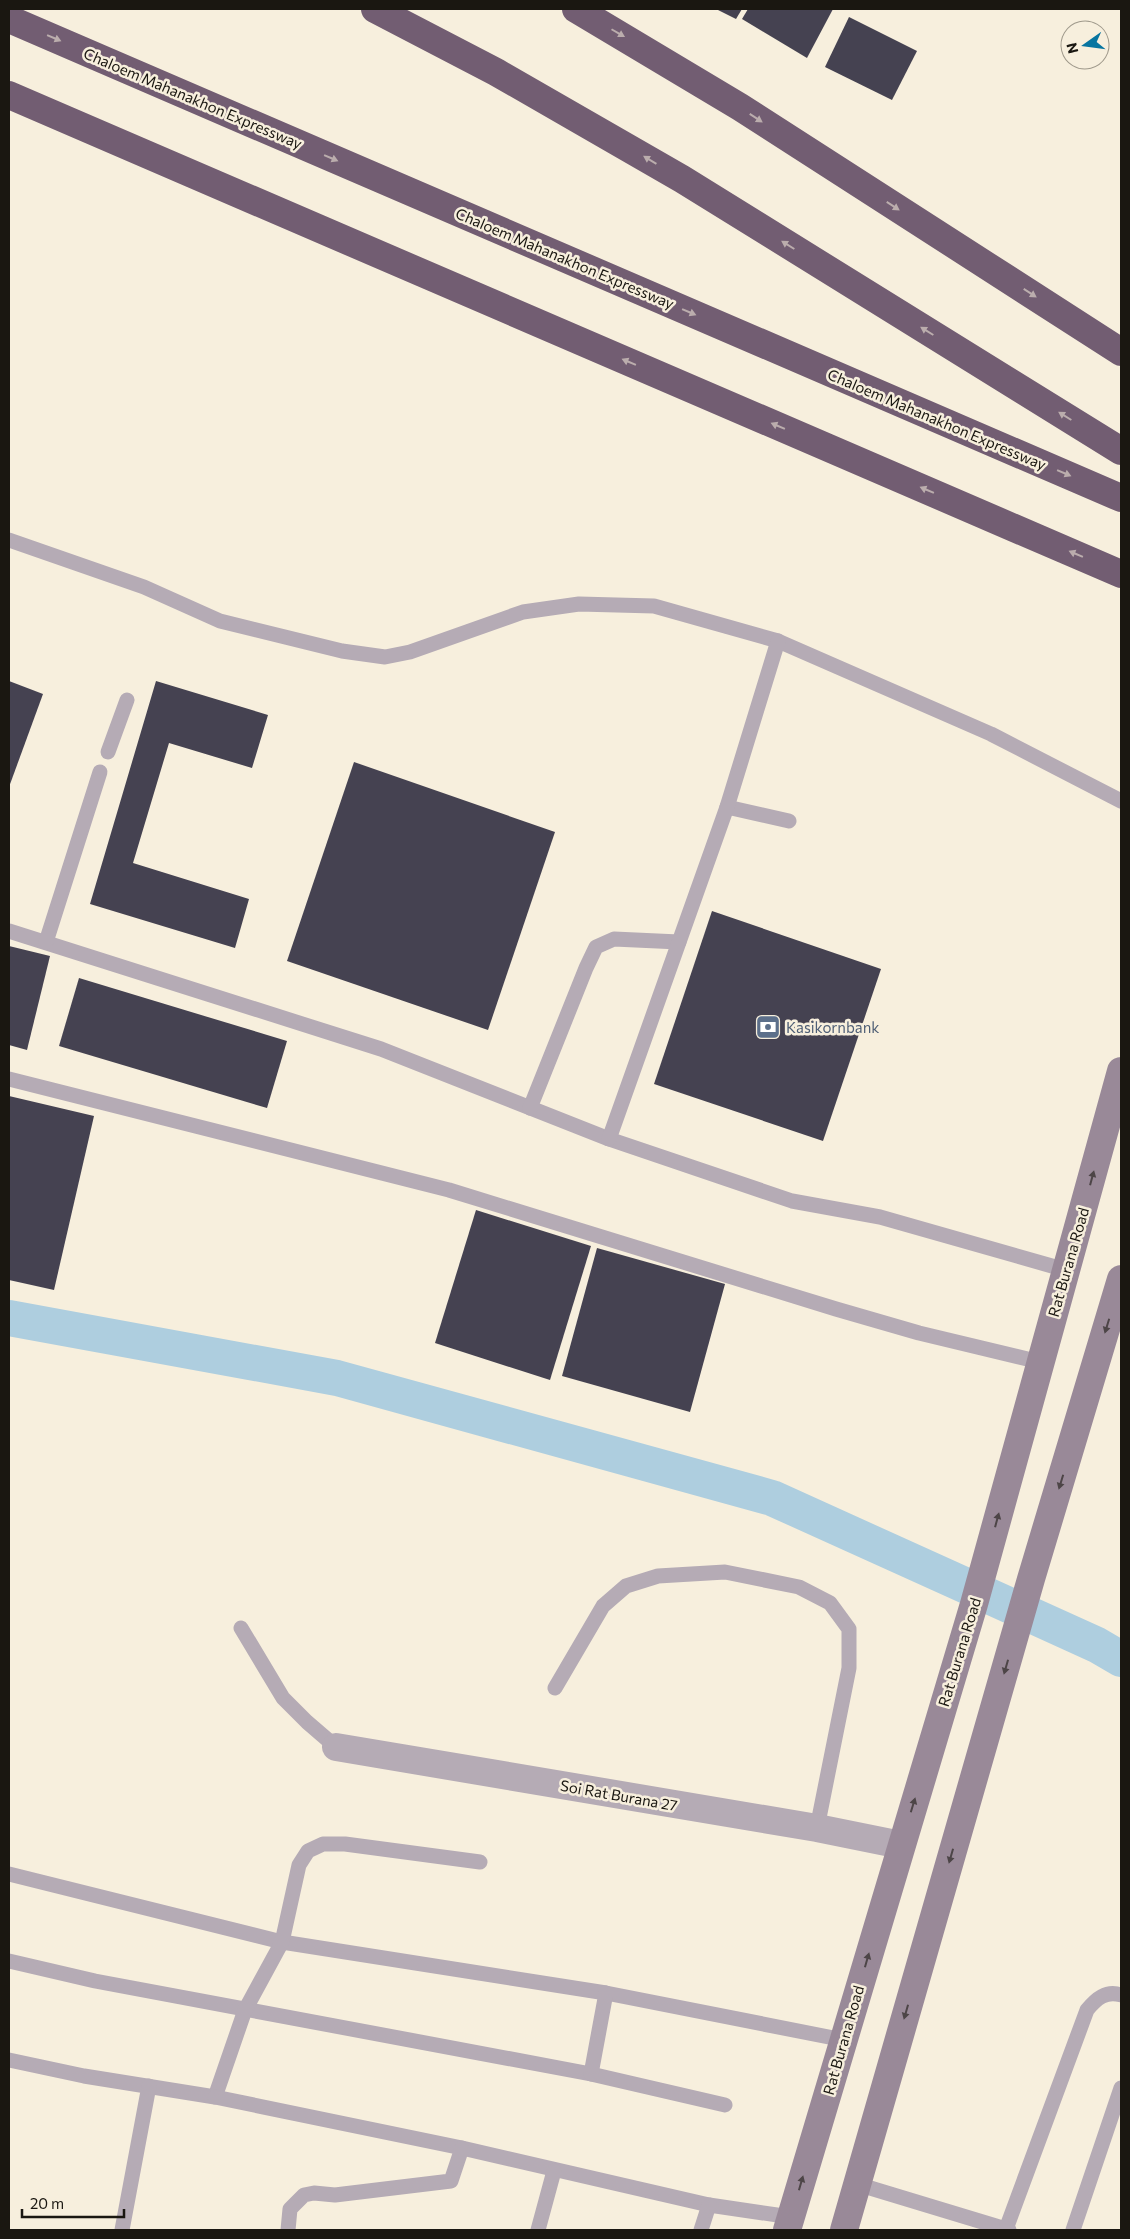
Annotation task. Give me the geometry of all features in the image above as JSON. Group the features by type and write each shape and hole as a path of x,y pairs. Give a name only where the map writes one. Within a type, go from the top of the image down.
{"highway":[{"path":"375,9 496,72 674,174 1121,451"},
{"path":"576,9 740,107 1121,352"},
{"name":"Chaloem Mahanakhon Expressway","path":"9,19 1121,498"},
{"path":"9,95 1121,574"}],"main road":[{"name":"Rat Burana Road","path":"789,2223 974,1604 1121,1071"},
{"path":"844,2230 1031,1579 1120,1287"}],"street":[{"name":"Soi Rat Burana 27","path":"336,1747 817,1828 901,1845"}],"lane":[{"path":"9,540 144,587 220,620 342,651 385,656 410,652 523,612 579,604 654,606 778,641 991,734 1121,801"},
{"path":"609,1139 727,807 778,641"},
{"path":"108,752 127,700"},
{"path":"46,942 100,772"},
{"path":"727,807 789,821"},
{"path":"9,930 381,1050 609,1139 792,1200 880,1218 1066,1270"},
{"path":"530,1108 596,947 614,939 679,942"},
{"path":"9,1079 449,1190 836,1309 919,1333 1040,1362"},
{"path":"555,1688 603,1606 626,1586 658,1576 725,1572 799,1587 830,1603 849,1629 849,1668 817,1828"},
{"path":"241,1628 283,1698 336,1747"},
{"path":"215,2096 245,2010 282,1942 299,1865 308,1852 323,1844 345,1844 480,1862"},
{"path":"9,1874 282,1942 606,1993 844,2040"},
{"path":"9,1961 95,1981 591,2074 725,2105"},
{"path":"591,2074 606,1993"},
{"path":"857,2184 1007,2230 1087,2010 1097,1998 1115,1993 1121,1995"},
{"path":"9,2060 84,2076 215,2096 462,2148 554,2171 789,2223"},
{"path":"122,2230 149,2086"},
{"path":"1073,2230 1121,2088"},
{"path":"288,2230 290,2209 304,2195 314,2193 335,2195 451,2181 462,2148"},
{"path":"538,2230 554,2171"},
{"path":"701,2230 709,2205"}],"building":[{"path":"716,9 742,9 736,19"},
{"path":"748,9 833,9 807,58 742,19"},
{"path":"849,17 917,51 892,100 825,67"},
{"path":"9,681 43,694 9,787"},
{"path":"156,681 268,715 252,768 169,743 133,863 249,899 235,948 90,904"},
{"path":"354,762 555,832 488,1030 287,961"},
{"name":"Kasikornbank","path":"712,911 881,969 823,1141 654,1084"},
{"path":"9,946 50,956 27,1050 9,1045"},
{"path":"79,978 287,1041 267,1108 59,1046"},
{"path":"9,1096 94,1116 54,1290 9,1280"},
{"path":"476,1210 591,1246 550,1380 435,1343"},
{"path":"597,1248 725,1284 690,1412 562,1376"}],"waterway":[{"path":"9,1318 337,1378 772,1498 1097,1645 1121,1659"}],"place":[{"name":"Kasikornbank","path":"768,1027"}]}
